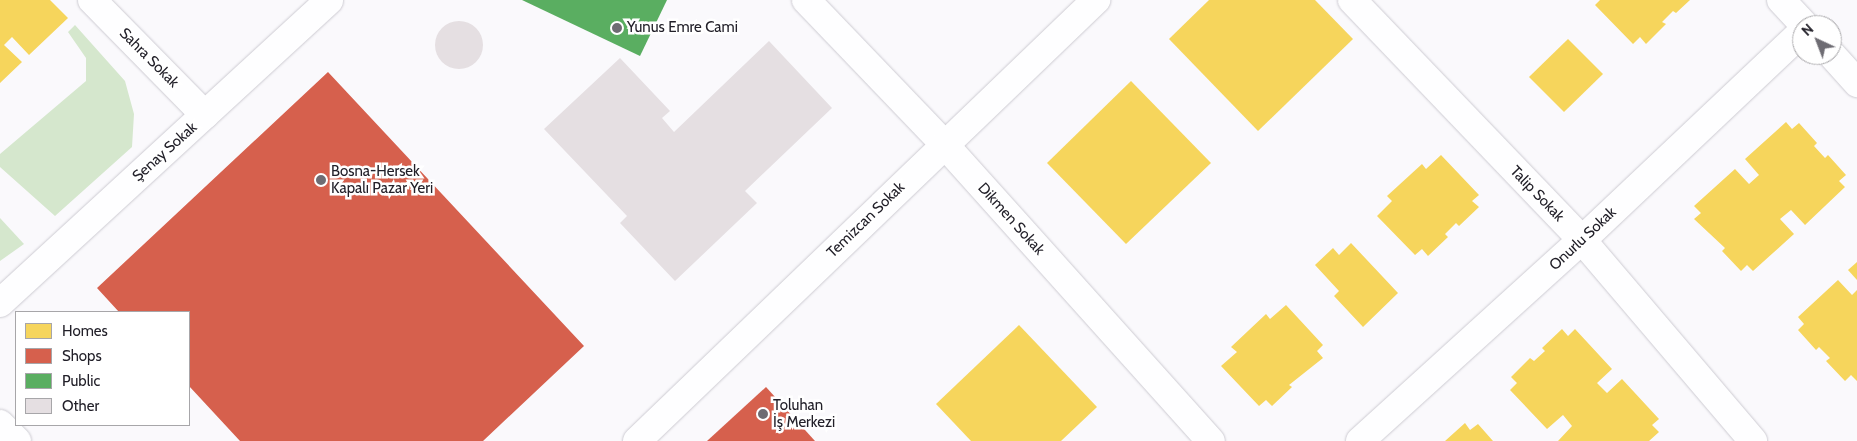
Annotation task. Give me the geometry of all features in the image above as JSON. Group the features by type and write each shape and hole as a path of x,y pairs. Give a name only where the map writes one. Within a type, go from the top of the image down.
{"street":[{"name":"Şenay Sokak","path":"0,303 329,0"},
{"name":"Dikmen Sokak","path":"806,0 945,145 1211,441"},
{"name":"Temizcan Sokak","path":"637,441 1096,0"},
{"name":"Talip Sokak","path":"1352,0 1582,240 1753,441"},
{"path":"1781,0 1795,15"},
{"name":"Sahra Sokak","path":"105,4 205,115"},
{"name":"Onurlu Sokak","path":"1360,441 1582,240 1792,41"},
{"path":"1841,65 1857,83"},
{"path":"0,424 16,441"}],"green space":[{"path":"75,25 125,81 134,114 132,147 55,216 0,167 0,154 86,81 86,58 68,32"},
{"path":"0,218 24,244 0,261"}],"building: Homes":[{"path":"0,0 50,0 68,18 29,55 12,37 4,45 22,62 0,83"},
{"path":"1209,0 1315,0 1353,39 1258,131 1169,39"},
{"path":"1600,0 1690,0 1676,13 1673,11 1662,22 1666,24 1646,44 1640,37 1633,44 1595,5"},
{"path":"1568,39 1603,74 1564,112 1529,77"},
{"path":"1131,81 1211,163 1126,244 1047,163"},
{"path":"1786,122 1792,129 1799,123 1817,143 1814,146 1825,158 1828,155 1846,175 1839,181 1845,187 1805,225 1791,210 1780,219 1794,234 1753,271 1747,265 1741,271 1722,251 1725,248 1694,219 1701,213 1694,206 1735,169 1749,184 1759,175 1745,159"},
{"path":"1441,155 1479,195 1472,201 1479,207 1459,226 1456,223 1445,234 1448,237 1428,256 1422,249 1415,255 1377,216 1392,201 1387,196 1422,164 1426,169"},
{"path":"1351,243 1398,293 1363,327 1334,296 1339,291 1315,265 1333,248 1339,255"},
{"path":"1857,262 1857,280 1848,270"},
{"path":"1838,280 1852,295 1857,290 1857,381 1851,375 1845,381 1826,361 1830,358 1819,347 1816,350 1798,330 1804,324 1798,317"},
{"path":"1286,305 1323,345 1317,351 1323,358 1289,385 1292,387 1272,406 1266,400 1259,406 1221,366 1237,352 1231,347 1266,314 1270,319"},
{"path":"1019,325 1097,407 1061,441 971,441 936,404"},
{"path":"1562,329 1568,336 1575,329 1612,369 1597,383 1607,393 1622,379 1659,419 1652,425 1659,432 1649,441 1558,441 1572,426 1563,415 1547,429 1510,390 1517,383 1511,377 1530,358 1534,361 1545,351 1542,348"},
{"path":"1465,423 1470,430 1478,424 1493,441 1445,441"}],"building: Shops":[{"name":"Bosna-Hersek Kapalı Pazar Yeri","path":"328,72 584,346 483,441 240,441 190,387 190,311 118,311 97,288"},
{"name":"Toluhan İş Merkezi","path":"766,387 815,441 707,441"}],"building: Public":[{"name":"Yunus Emre Cami","path":"522,0 667,0 640,56"}],"building: Other":[{"path":"454,21 464,21 476,28 483,40 483,50 476,62 464,69 454,69 446,65 439,58 435,50 435,40 439,32 446,25"},
{"path":"769,41 832,108 745,191 757,203 675,281 620,223 627,216 544,129 620,58 670,111 662,118 674,132"}],"place":[{"name":"Yunus Emre Cami","path":"617,28"},
{"name":"Bosna-Hersek Kapalı Pazar Yeri","path":"321,180"},
{"name":"Toluhan İş Merkezi","path":"763,414"}]}
